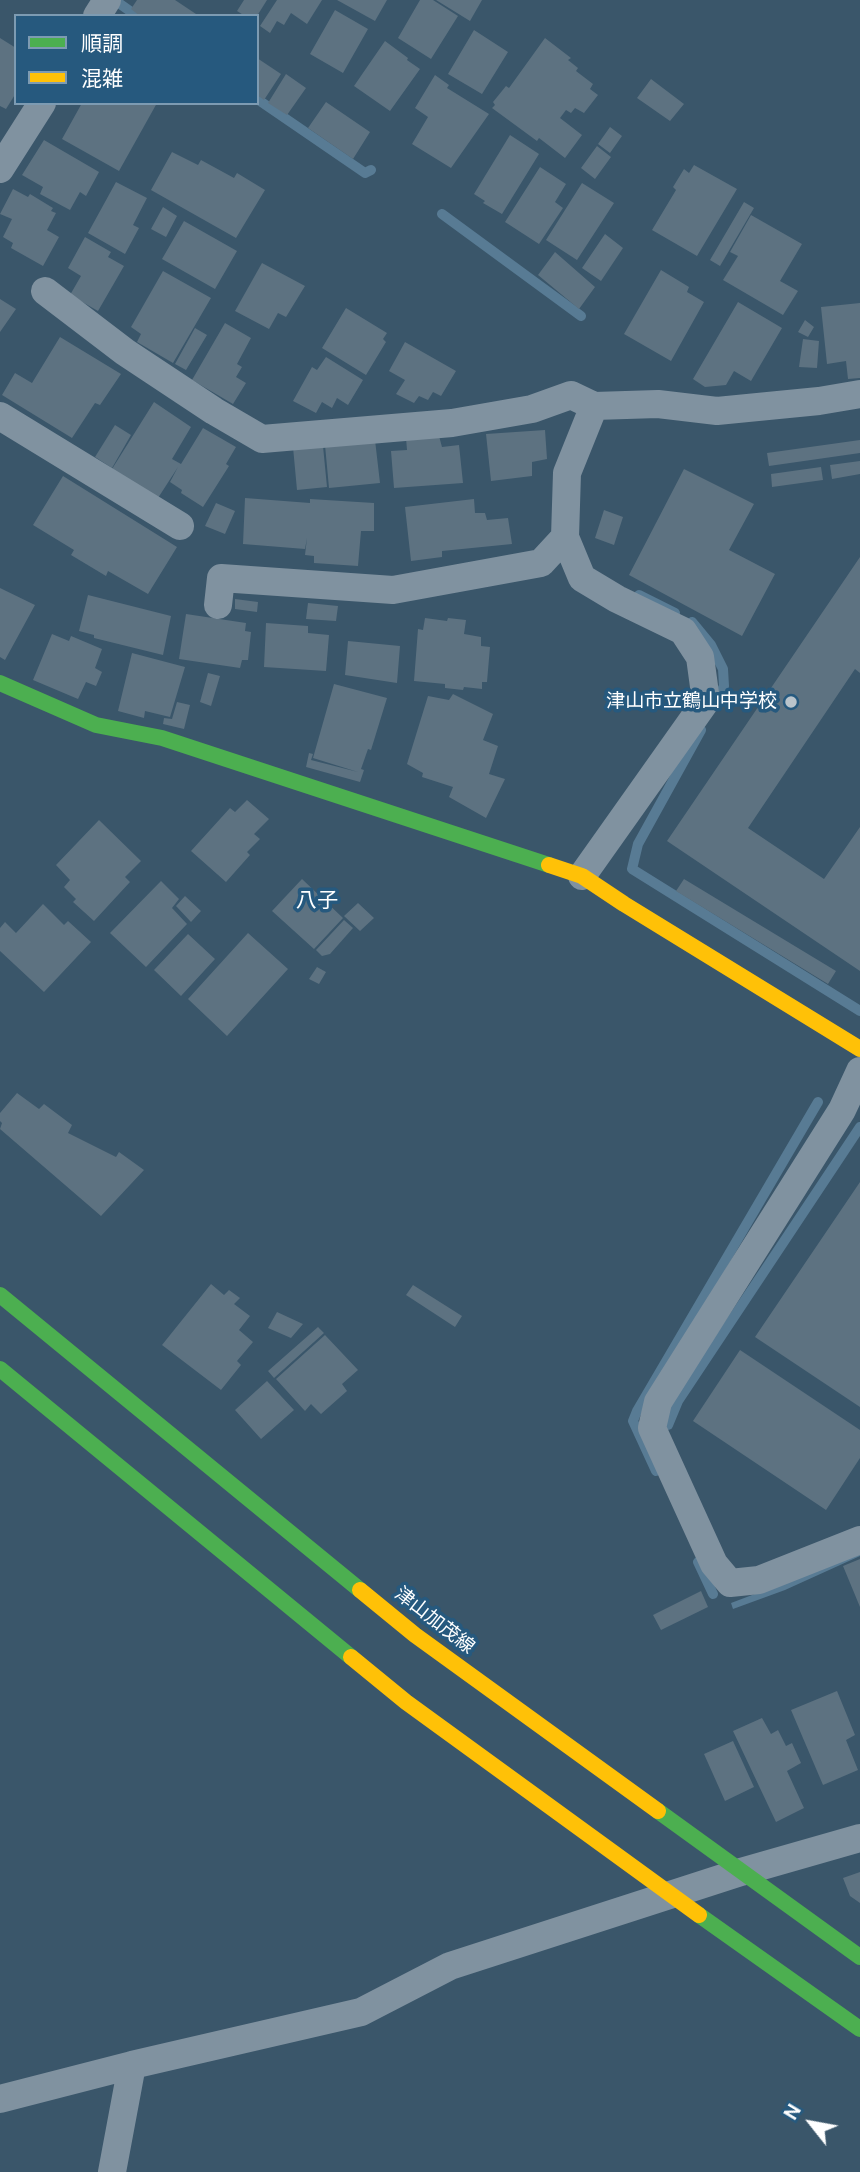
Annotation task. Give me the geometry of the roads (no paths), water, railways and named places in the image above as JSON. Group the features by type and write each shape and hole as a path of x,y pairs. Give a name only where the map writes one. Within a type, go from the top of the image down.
{"main road":[{"path":"0,683 96,726 162,738 583,876 860,1049"},
{"name":"津山加茂線","path":"0,1296 415,1635 860,1957"},
{"path":"0,1369 406,1702 860,2029"}],"street":[{"path":"0,169 40,105"},
{"path":"45,291 125,352 262,439 452,423 532,409 571,395 594,406 658,404 717,411 819,401 860,394"},
{"path":"583,876 706,701 701,657 683,631 617,599 582,578 565,537 567,473 594,406"},
{"path":"0,415 180,526"},
{"path":"218,605 221,578 393,590 541,563 565,537"},
{"path":"860,1071 842,1110 658,1402 652,1428 714,1564 730,1583 759,1580 860,1540"},
{"path":"0,2099 132,2065 362,2012 450,1966 741,1872 860,1838"},
{"path":"112,2172 132,2065"}],"water":[{"path":"860,1548 860,1556 785,1590 733,1609 731,1603 805,1575"}],"waterway":[{"path":"120,4 134,14"},
{"path":"259,100 365,173 371,170"},
{"path":"442,214 581,316"},
{"path":"639,595 675,613"},
{"path":"692,622 711,645 723,669 724,686 714,706"},
{"path":"701,730 638,844 632,869 860,1011"},
{"path":"656,1471 633,1421 637,1411 818,1102"},
{"path":"668,1425 678,1401 860,1127"},
{"path":"698,1562 713,1594"}],"place":[{"name":"津山市立鶴山中学校","path":"791,702"}],"district":[{"name":"八子","path":"317,901"}]}
